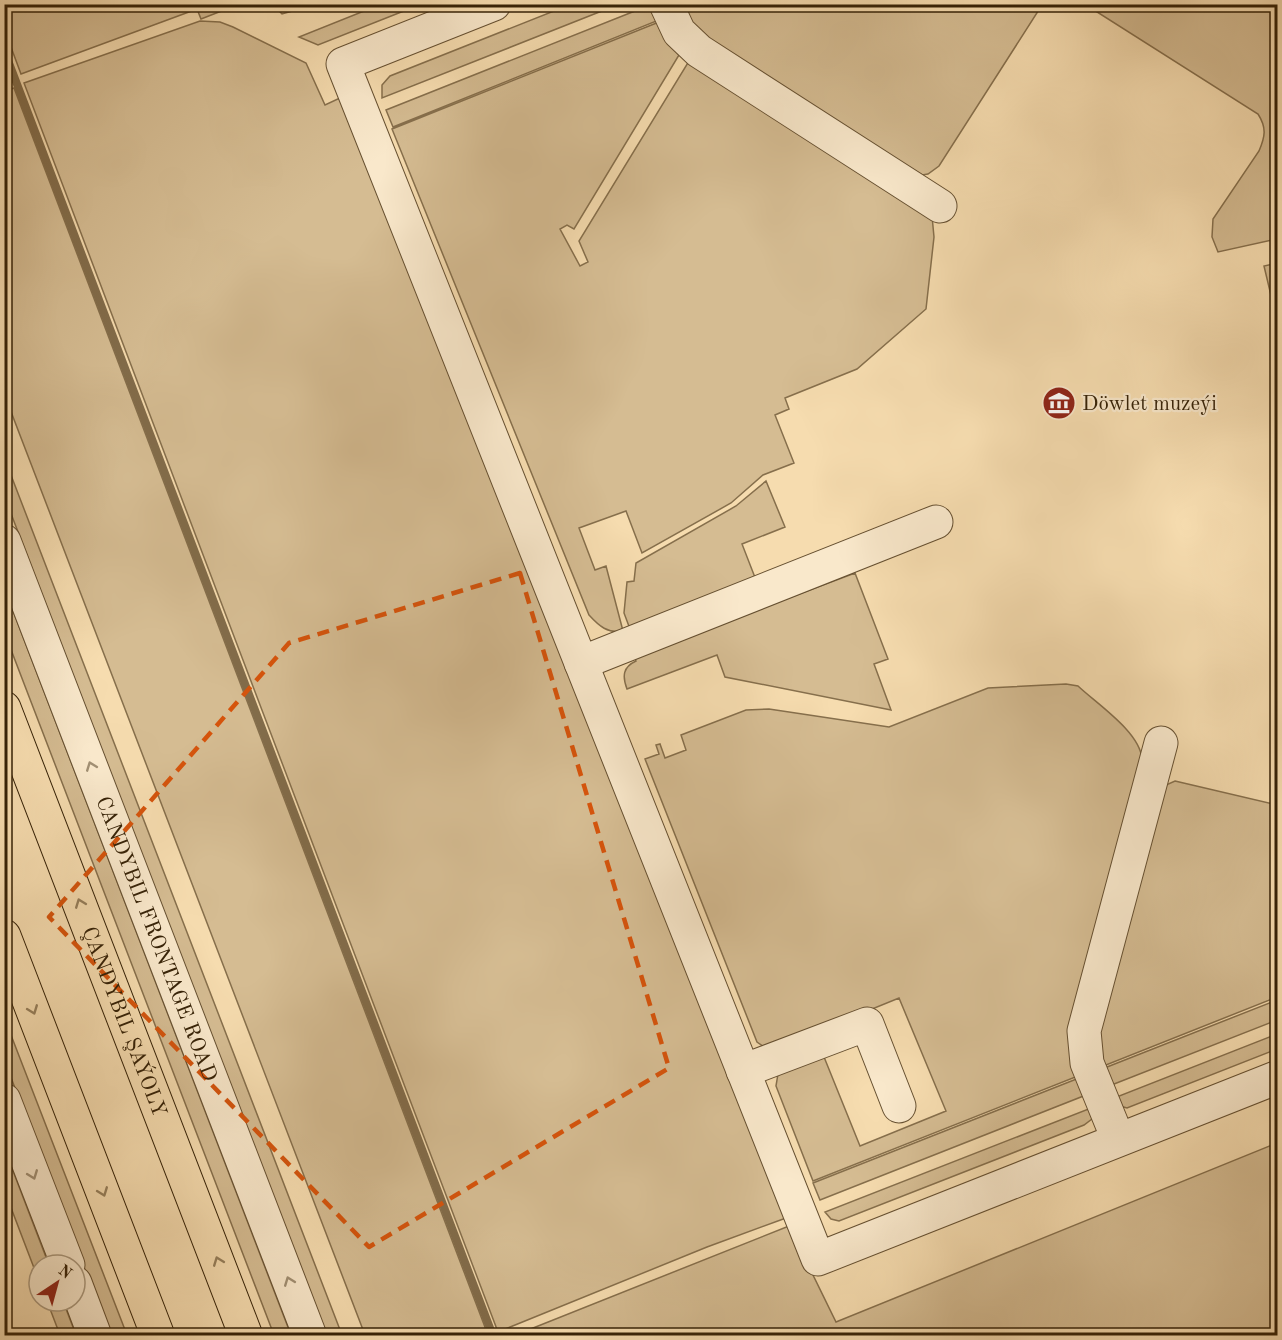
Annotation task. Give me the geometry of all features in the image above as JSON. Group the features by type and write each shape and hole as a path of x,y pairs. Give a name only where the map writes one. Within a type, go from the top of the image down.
{"main road":[{"name":"ÇANDYBIL ŞAÝOLY","path":"4,708 246,1335"},
{"path":"4,936 158,1335"}],"street":[{"path":"494,4 343,64 818,1259 1278,1077"},
{"path":"666,4 679,32 699,51 940,206"},
{"path":"581,663 936,522"},
{"name":"CANDYBIL FRONTAGE ROAD","path":"4,541 310,1335"},
{"path":"1118,1139 1087,1063 1084,1031 1161,743"},
{"path":"743,1071 867,1024 899,1106"},
{"path":"4,1100 63,1253"},
{"path":"87,1313 95,1335"}],"highlighted area":[{"path":"520,573 669,1068 369,1247 49,917 289,643"}],"shaded area":[{"path":"5,4 237,5 201,19 197,9 21,74 5,31"},
{"path":"703,4 1042,5 939,166 928,174 922,175 710,45 683,13"},
{"path":"273,5 314,5 282,14"},
{"path":"379,5 419,5 318,45 299,37"},
{"path":"569,5 617,5 382,98 382,85 390,76"},
{"path":"650,5 659,20 393,127 386,110"},
{"path":"1086,5 1270,5 1278,38 1277,239 1218,252 1212,237 1213,219 1261,146 1264,128 1258,114"},
{"path":"200,21 220,22 233,27 306,63 325,105 342,97 786,1218 707,1247 498,1332 24,83"},
{"path":"659,22 679,55 574,229 567,225 560,229 580,266 588,262 579,241 689,61 932,216 934,237 926,309 857,369 785,398 789,409 775,415 794,463 763,475 731,503 642,553 626,511 579,528 595,570 606,566 623,631 618,632 600,626 589,615 392,129"},
{"path":"14,88 488,1335 365,1335 5,396 4,91"},
{"path":"1278,263 1277,321 1264,266"},
{"path":"4,457 342,1335 326,1335 5,498"},
{"path":"766,481 785,527 742,544 756,580 630,629 624,613 627,582 634,581 636,563 736,506"},
{"path":"855,573 888,659 874,664 891,710 725,677 717,655 627,689 624,680 625,672 628,666 636,661 634,656"},
{"path":"4,590 291,1335 274,1335 5,634"},
{"path":"1066,684 1078,686 1116,719 1134,739 1142,759 1078,1076 813,1181 776,1086 778,1074 822,1052 860,1146 946,1111 899,998 779,1047 767,1049 757,1042 645,759 659,754 656,745 660,744 665,758 686,750 681,735 746,710 769,709 889,727 988,688"},
{"path":"1175,781 1277,805 1277,997 1101,1067 1096,1042 1166,785"},
{"path":"1277,1000 1277,1020 1109,1086 1102,1069"},
{"path":"4,1017 127,1335 110,1335 87,1275 87,1253 78,1253 5,1062"},
{"path":"1277,1034 1277,1049 1127,1108 1120,1106 1114,1098"},
{"path":"1079,1078 1086,1095 820,1200 813,1183"},
{"path":"1091,1108 1092,1119 1084,1125 839,1221 831,1219 825,1212"},
{"path":"1277,1143 1277,1335 513,1336 789,1226 836,1322"},
{"path":"5,1150 44,1253 28,1253 5,1192"},
{"path":"52,1313 68,1313 76,1335 60,1335"}],"waterway":[{"path":"4,50 493,1336"}],"place":[{"name":"Döwlet muzeýi","path":"1059,403"}]}
